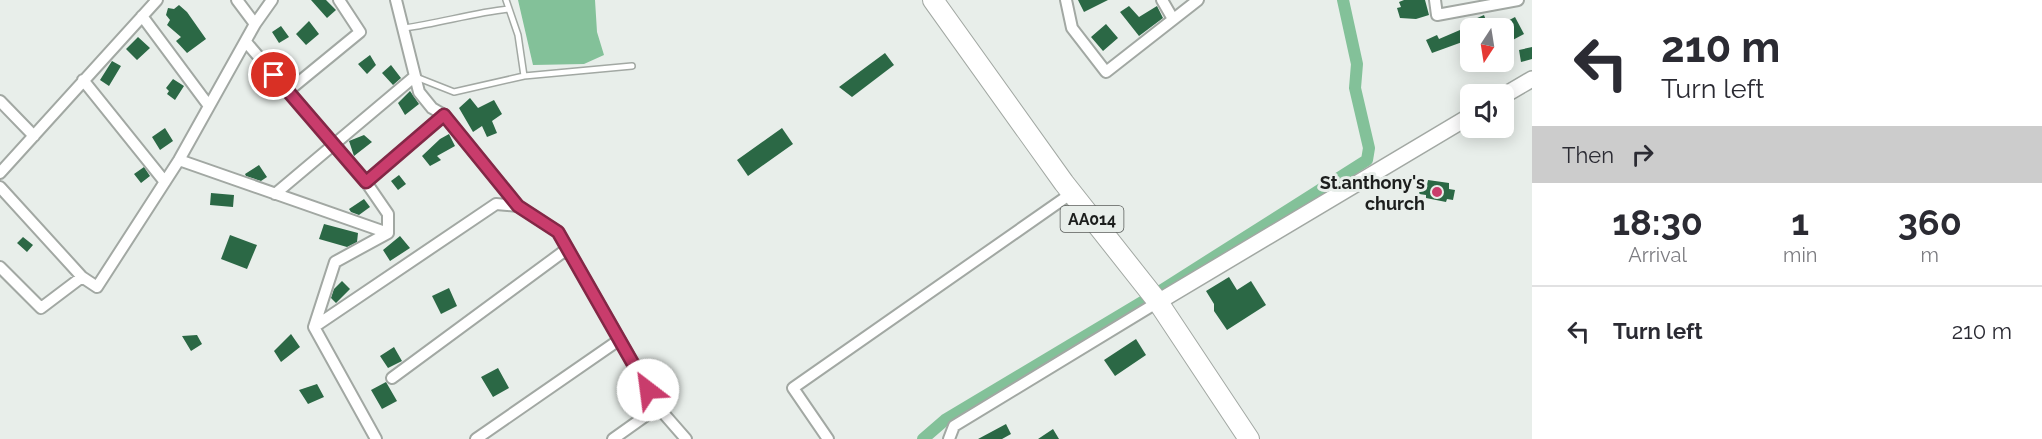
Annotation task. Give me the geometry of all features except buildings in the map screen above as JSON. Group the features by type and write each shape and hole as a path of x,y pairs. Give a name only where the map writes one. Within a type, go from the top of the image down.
{"highway":[{"name":"AA014","path":"940,5 1072,193 1158,302 1249,439"}],"street":[{"path":"0,173 157,0"},
{"path":"237,0 255,24"},
{"path":"0,187 82,277 97,287 179,160 255,24 272,0"},
{"path":"288,91 360,32 339,0"},
{"path":"396,0 405,28 419,92 432,108 444,115 518,206 558,232 658,407 686,439"},
{"path":"1066,0 1072,27 1106,72 1198,0"},
{"path":"1162,0 1173,19"},
{"path":"1435,0 1437,15 1518,0"},
{"path":"142,16 210,106"},
{"path":"246,42 366,182 388,214 388,234"},
{"path":"275,194 414,77"},
{"path":"1514,90 1532,79"},
{"path":"83,80 165,182"},
{"path":"0,101 34,136"},
{"path":"366,182 444,115"},
{"path":"949,439 954,426 1460,122"},
{"path":"179,160 388,234"},
{"path":"828,439 793,388 1072,193"},
{"path":"314,327 496,204 518,206"},
{"path":"376,439 314,327 335,262 388,234"},
{"path":"392,378 567,249"},
{"path":"0,267 41,308 82,277"},
{"path":"476,439 619,340"},
{"path":"613,439 658,407"}],"lane":[{"path":"506,0 518,35 524,76"},
{"path":"405,28 443,22 475,13 508,9"},
{"path":"414,77 454,92 524,76 632,66"}],"shaded area":[{"path":"518,0 595,0 597,32 604,55 584,64 533,65"}],"waterway":[{"path":"1162,290 1367,160 1369,148 1355,88 1357,64 1343,0"},
{"path":"923,439 945,420 1144,301"}],"place":[{"name":"St.anthony's church","path":"1437,192"}],"route":[{"path":"274,75 366,182 444,115 518,206 558,232 648,390"}]}
